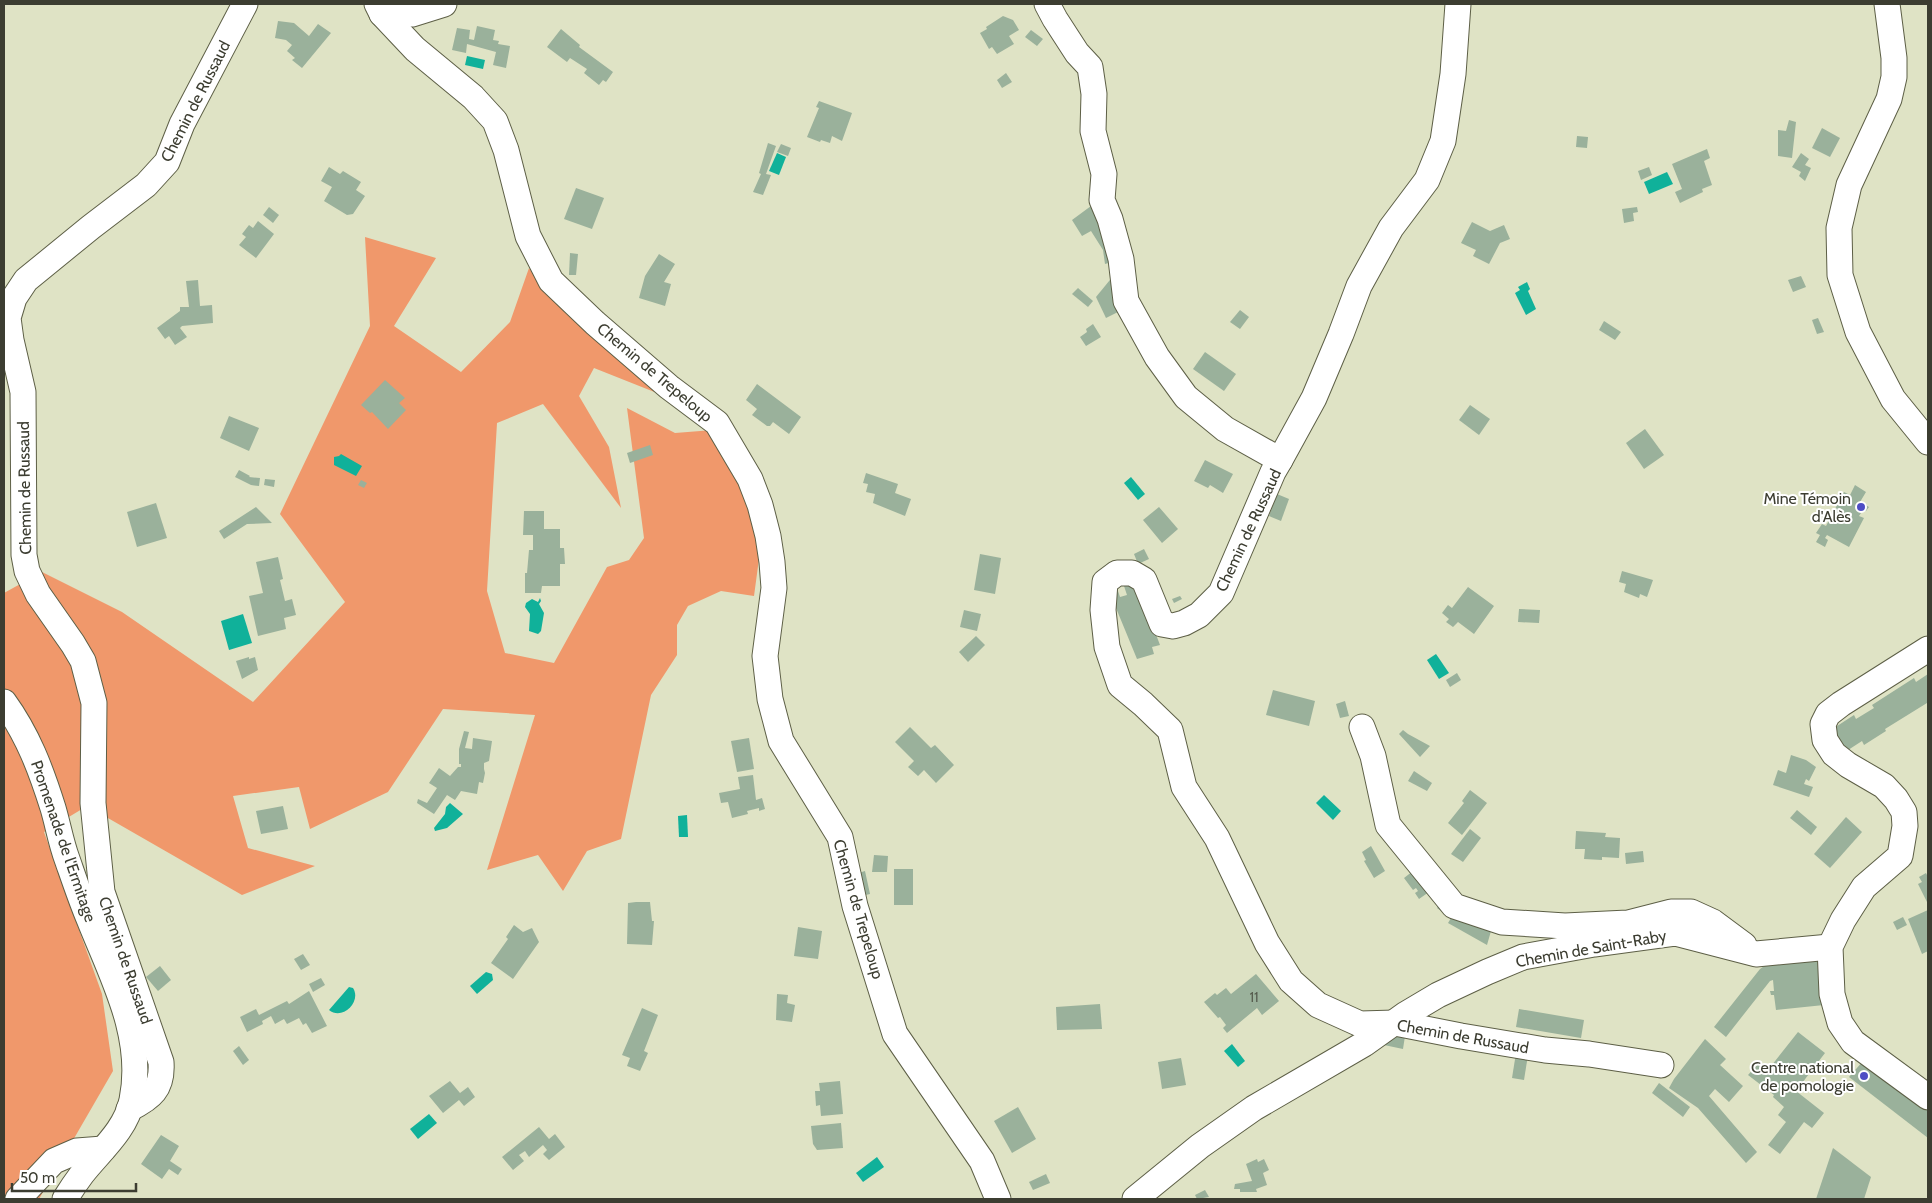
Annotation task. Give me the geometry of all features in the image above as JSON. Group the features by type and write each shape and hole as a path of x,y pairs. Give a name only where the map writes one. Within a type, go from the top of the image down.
{"street":[{"name":"Chemin de Russaud","path":"129,1109 150,1098 162,1074 161,1062 102,892 93,803 94,703 83,661 38,594 27,571 24,555 23,392 8,318 14,298 26,280 146,185 167,162 182,124 245,4"},
{"path":"380,9 412,14 444,4"},
{"name":"Chemin de Russaud","path":"1047,4 1068,40 1090,67 1094,94 1093,132 1104,174 1102,200 1121,259 1126,302 1157,357 1186,397 1225,428 1280,460 1273,472 1221,593 1199,615 1184,623 1173,626 1162,624 1144,580 1132,573 1117,573 1105,582 1103,610 1106,647 1120,685 1170,730 1184,787 1217,838 1267,943 1291,981 1318,1005 1360,1024 1396,1023 1545,1050 1589,1054 1661,1065"},
{"path":"1280,460 1314,398 1359,286 1391,228 1427,180 1443,141 1453,74 1458,4"},
{"path":"1887,4 1894,58 1894,77 1889,99 1849,185 1838,228 1840,275 1858,332 1893,399 1928,442"},
{"name":"Chemin de Trepeloup","path":"380,9 415,49 473,97 495,121 506,150 528,236 551,281 617,342 716,424 746,471 760,505 772,562 774,588 765,656 770,699 781,741 840,837 855,906 895,1034 982,1160 998,1199"},
{"path":"1928,649 1841,704 1828,714 1823,724 1824,740 1834,754 1848,765 1884,786 1896,799 1904,812 1906,826 1900,856 1864,887 1842,920 1830,947 1832,994 1840,1023 1853,1042 1928,1097"},
{"name":"Promenade de l'Ermitage","path":"4,702 16,718 30,743 66,857 89,920 119,988 134,1050 135,1071 132,1101 125,1123 81,1175 65,1199"},
{"path":"1362,727 1373,756 1388,825 1454,906 1502,922 1565,926 1628,923 1671,912 1691,912 1713,922 1756,954"},
{"name":"Chemin de Saint-Raby","path":"1135,1199 1200,1146 1254,1108 1364,1044 1396,1023 1406,1014 1438,995 1523,957 1594,944 1675,933 1756,954 1830,947"},
{"path":"18,1199 54,1161 77,1151 103,1149"}],"shaded area":[{"path":"365,237 436,258 394,326 461,372 510,322 529,268 556,303 672,399 594,368 579,396 609,447 621,508 543,404 497,423 487,591 505,653 554,663 607,567 629,560 644,538 627,408 675,433 713,430 750,500 761,544 754,596 721,591 688,606 677,625 677,655 651,695 621,839 587,851 563,891 538,855 487,870 535,715 443,709 388,792 310,829 299,787 233,796 248,848 315,866 242,895 87,806 44,832 102,994 113,1071 39,1199 4,1199 4,593 42,572 122,612 253,702 345,602 280,514 370,326"}],"water":[{"path":"467,56 485,60 483,69 465,65"},
{"path":"777,153 786,157 779,175 769,171"},
{"path":"1667,172 1673,184 1649,194 1644,182"},
{"path":"1527,282 1530,289 1528,291 1536,309 1526,315 1515,293 1520,290 1518,287"},
{"path":"341,454 362,466 356,476 334,465 334,457"},
{"path":"1131,477 1145,494 1138,500 1124,483"},
{"path":"540,598 539,604 544,613 541,631 538,634 529,631 530,614 525,607 526,603 532,599 538,602"},
{"path":"243,614 252,643 229,650 221,621"},
{"path":"1436,654 1449,673 1439,679 1427,660"},
{"path":"1324,795 1341,811 1333,820 1316,803"},
{"path":"450,803 463,814 447,828 435,831 434,828 445,814 446,807"},
{"path":"687,815 688,837 679,837 678,816"},
{"path":"486,972 492,974 493,980 477,994 470,986"},
{"path":"349,987 353,988 355,993 353,1004 345,1012 334,1013 329,1010"},
{"path":"1232,1044 1245,1061 1238,1067 1224,1051"},
{"path":"429,1114 437,1123 418,1139 410,1129"},
{"path":"877,1157 884,1167 863,1182 856,1173"}],"building":[{"path":"1003,16 1013,20 1019,30 1009,36 1014,44 997,54 992,47 989,49 980,33"},
{"path":"278,21 294,23 309,36 318,24 331,33 302,68 292,60 295,58 287,51 292,45 286,40 275,38"},
{"path":"477,26 495,30 493,40 499,41 498,44 510,46 506,68 493,65 496,52 467,44 466,53 452,50 457,28 470,30 469,39 474,40"},
{"path":"561,29 580,45 579,47 613,72 606,82 603,80 599,85 584,73 587,69 570,58 567,62 547,47"},
{"path":"1031,30 1043,39 1037,46 1025,37"},
{"path":"1006,73 1012,82 1002,88 997,80"},
{"path":"819,101 852,113 842,141 832,136 830,143 821,140 820,142 807,137 819,108 816,107"},
{"path":"1789,120 1796,122 1792,158 1778,156 1778,130 1786,131"},
{"path":"1822,128 1840,138 1830,157 1812,148"},
{"path":"1577,136 1588,137 1587,148 1576,147"},
{"path":"768,143 776,146 766,174 771,175 763,195 753,192 761,174 759,173"},
{"path":"781,144 791,148 788,156 777,152"},
{"path":"1707,149 1710,158 1704,161 1712,185 1702,189 1703,192 1680,203 1675,192 1682,189 1672,164"},
{"path":"1801,153 1809,159 1805,165 1811,168 1805,181 1799,176 1801,172 1792,167"},
{"path":"329,167 340,174 343,171 361,182 356,190 365,196 353,214 347,215 324,201 332,187 321,181"},
{"path":"1649,167 1652,175 1641,180 1638,171"},
{"path":"576,188 604,198 592,229 564,219"},
{"path":"1091,206 1097,217 1112,262 1105,264 1103,250 1091,231 1082,236 1072,220"},
{"path":"269,207 279,215 273,223 263,215"},
{"path":"1637,207 1638,212 1633,213 1634,221 1624,223 1622,209"},
{"path":"258,221 274,234 256,258 239,245 246,237 242,234 249,225 253,228"},
{"path":"1472,222 1490,231 1504,225 1510,239 1500,243 1489,264 1473,256 1476,250 1461,243"},
{"path":"570,253 578,254 576,275 569,275"},
{"path":"659,254 675,264 664,282 671,284 665,306 639,298 645,276"},
{"path":"1114,275 1124,309 1106,318 1096,297"},
{"path":"1801,276 1806,287 1793,292 1788,280"},
{"path":"198,280 200,306 212,305 213,323 182,326 180,328 187,337 175,345 169,336 165,339 157,328 180,311 180,307 189,307 186,281"},
{"path":"1078,288 1093,301 1088,307 1072,294"},
{"path":"1240,310 1249,317 1240,329 1230,322"},
{"path":"1818,318 1824,332 1817,334 1812,320"},
{"path":"1604,321 1621,332 1615,340 1599,330"},
{"path":"1093,324 1101,337 1086,346 1080,337"},
{"path":"1205,352 1236,374 1224,391 1193,369"},
{"path":"385,380 405,398 399,403 406,410 388,429 372,412 370,413 361,405"},
{"path":"757,384 801,417 789,434 773,422 770,426 767,426 752,415 757,409 746,400"},
{"path":"1470,405 1490,419 1479,435 1459,420"},
{"path":"229,416 259,428 249,451 220,438"},
{"path":"1645,429 1664,455 1644,469 1626,443"},
{"path":"650,445 653,455 630,463 627,453"},
{"path":"1205,460 1233,474 1223,493 1210,485 1208,488 1194,481"},
{"path":"239,470 249,477 260,478 259,486 251,485 235,477"},
{"path":"866,473 898,484 895,493 911,499 905,516 873,503 875,494 866,492 868,484 863,483"},
{"path":"265,479 275,480 274,487 264,485"},
{"path":"361,480 367,483 364,488 358,485"},
{"path":"1855,485 1866,492 1860,502 1869,507 1866,511 1863,510 1859,516 1864,518 1849,547 1827,535 1825,538 1828,540 1825,547 1816,542 1820,535 1816,533 1822,524 1826,526 1844,492 1850,495"},
{"path":"1277,494 1289,499 1281,521 1269,516"},
{"path":"156,503 167,538 137,547 127,512"},
{"path":"256,507 272,523 247,524 224,539 219,531"},
{"path":"1159,507 1178,529 1162,543 1143,520"},
{"path":"524,511 544,511 544,529 560,529 560,548 564,548 565,564 560,564 560,586 542,586 541,593 525,593 525,573 527,573 529,550 533,550 533,535 523,535"},
{"path":"1144,549 1149,559 1138,564 1134,554"},
{"path":"980,554 1001,558 995,594 974,590"},
{"path":"278,557 283,579 280,580 285,601 292,599 296,615 284,618 286,629 258,636 249,596 263,593 256,562"},
{"path":"1622,571 1653,580 1647,597 1640,594 1639,598 1624,592 1626,584 1619,582"},
{"path":"1136,582 1160,645 1152,647 1154,654 1137,659 1109,591 1117,588 1120,597 1127,595 1124,586"},
{"path":"1468,587 1494,606 1474,634 1458,622 1453,627 1446,622 1449,619 1442,613 1448,605 1452,608"},
{"path":"1180,596 1182,599 1174,603 1172,599"},
{"path":"1519,609 1540,610 1539,623 1518,622"},
{"path":"964,610 981,614 977,631 960,627"},
{"path":"976,636 985,645 968,662 959,652"},
{"path":"249,657 249,659 255,657 258,670 242,679 236,661"},
{"path":"1457,673 1461,680 1450,687 1446,680"},
{"path":"1928,674 1928,705 1927,703 1885,729 1886,731 1864,745 1862,741 1845,752 1831,730 1854,715 1856,719 1874,708 1872,705 1914,678 1916,682"},
{"path":"1273,690 1315,701 1309,726 1266,715"},
{"path":"1345,701 1349,716 1340,718 1336,704"},
{"path":"910,727 931,748 935,745 954,765 936,783 924,770 918,776 908,767 914,761 895,742"},
{"path":"1403,730 1430,746 1420,757 1399,734"},
{"path":"464,731 469,732 465,748 472,749 473,738 492,741 489,761 484,763 483,783 479,782 477,794 461,791 455,800 447,795 434,814 417,803 418,799 427,803 437,788 429,783 439,768 450,776 458,767 461,767 461,764 459,764 459,749"},
{"path":"749,738 754,769 737,772 731,741"},
{"path":"1791,755 1806,760 1816,767 1809,781 1806,779 1804,784 1813,787 1809,797 1773,785 1778,770 1786,773"},
{"path":"1414,771 1432,783 1427,791 1408,781"},
{"path":"753,775 756,800 762,798 765,809 759,811 759,808 747,811 748,814 732,818 728,802 721,803 719,793 740,789 738,777"},
{"path":"1470,790 1487,803 1462,835 1448,823 1464,803 1462,801"},
{"path":"283,806 288,829 261,834 256,811"},
{"path":"1797,810 1817,827 1811,835 1790,818"},
{"path":"1846,817 1862,832 1830,868 1814,854"},
{"path":"1470,829 1481,838 1463,862 1451,854"},
{"path":"1576,831 1606,833 1605,837 1620,838 1619,858 1602,857 1602,860 1584,859 1585,849 1575,849"},
{"path":"1371,846 1385,871 1374,878 1364,861 1366,860 1362,852"},
{"path":"1643,851 1644,862 1626,864 1625,853"},
{"path":"874,855 888,856 887,872 872,872"},
{"path":"894,869 913,869 913,905 894,905"},
{"path":"865,871 870,894 857,897 852,875"},
{"path":"1413,871 1429,892 1419,899 1415,893 1418,891 1416,888 1413,890 1404,878"},
{"path":"1926,873 1928,877 1928,904 1918,884 1922,882 1919,877"},
{"path":"650,902 652,921 654,921 652,945 627,944 628,903"},
{"path":"1441,903 1491,931 1487,945 1448,923 1451,918 1437,908"},
{"path":"1928,910 1928,951 1922,954 1908,919"},
{"path":"1903,917 1907,925 1897,930 1893,922"},
{"path":"514,925 523,932 532,928 539,942 513,979 491,963 508,939 506,937"},
{"path":"798,927 822,931 818,959 794,956"},
{"path":"303,954 310,965 301,970 294,959"},
{"path":"1819,958 1824,1005 1776,1010 1774,995 1771,995 1770,991 1774,991 1773,980 1770,981 1726,1037 1714,1027 1760,969 1770,962"},
{"path":"160,966 171,980 158,991 146,977"},
{"path":"1256,974 1279,1001 1262,1015 1257,1008 1227,1033 1223,1028 1226,1025 1204,1002 1215,993 1217,995 1226,988 1231,994"},
{"path":"321,978 325,985 313,992 309,984"},
{"path":"309,991 327,1026 312,1033 306,1023 303,1025 299,1018 287,1024 284,1019 275,1024 271,1016 262,1021 263,1024 247,1032 240,1017 256,1009 259,1015 287,1001 289,1004"},
{"path":"777,994 788,995 787,1003 795,1005 792,1022 776,1020"},
{"path":"1100,1004 1102,1029 1057,1030 1056,1007"},
{"path":"642,1008 658,1015 644,1051 648,1053 640,1071 627,1066 630,1058 622,1055"},
{"path":"1519,1009 1584,1020 1581,1038 1516,1027"},
{"path":"1798,1032 1825,1053 1796,1091 1824,1113 1812,1128 1804,1122 1780,1154 1768,1145 1786,1122 1778,1115 1784,1107 1773,1097 1774,1095 1748,1075 1759,1063 1768,1070"},
{"path":"1386,1033 1405,1036 1403,1049 1384,1045"},
{"path":"1705,1039 1726,1059 1720,1065 1743,1086 1729,1102 1715,1089 1709,1096 1757,1152 1746,1163 1698,1108 1669,1088"},
{"path":"239,1046 249,1060 243,1065 233,1051"},
{"path":"1516,1053 1528,1055 1524,1080 1512,1078"},
{"path":"1181,1058 1186,1085 1162,1089 1158,1062"},
{"path":"1864,1060 1928,1108 1928,1138 1849,1077"},
{"path":"450,1081 460,1093 468,1087 475,1097 464,1106 459,1100 443,1113 429,1096"},
{"path":"840,1081 843,1114 821,1116 820,1105 816,1106 815,1091 820,1091 819,1083"},
{"path":"1659,1083 1690,1107 1683,1117 1652,1093"},
{"path":"1018,1107 1036,1139 1012,1153 994,1121"},
{"path":"841,1123 843,1148 817,1150 813,1144 811,1126"},
{"path":"539,1127 549,1139 555,1134 565,1147 549,1160 543,1154 547,1150 543,1145 529,1157 525,1151 519,1155 524,1161 513,1170 502,1157"},
{"path":"161,1135 179,1146 170,1161 182,1169 178,1175 169,1169 162,1179 141,1164"},
{"path":"1833,1148 1871,1177 1864,1199 1816,1199"},
{"path":"1257,1159 1258,1162 1264,1159 1269,1170 1263,1173 1267,1185 1256,1189 1257,1192 1240,1192 1240,1189 1234,1189 1235,1184 1252,1181 1246,1164"},
{"path":"1046,1174 1050,1183 1033,1190 1029,1182"},
{"path":"1205,1190 1209,1197 1197,1199 1195,1195"}],"place":[{"name":"Mine Témoin d'Alès","path":"1861,507"},
{"name":"Centre national de pomologie","path":"1864,1076"}]}
